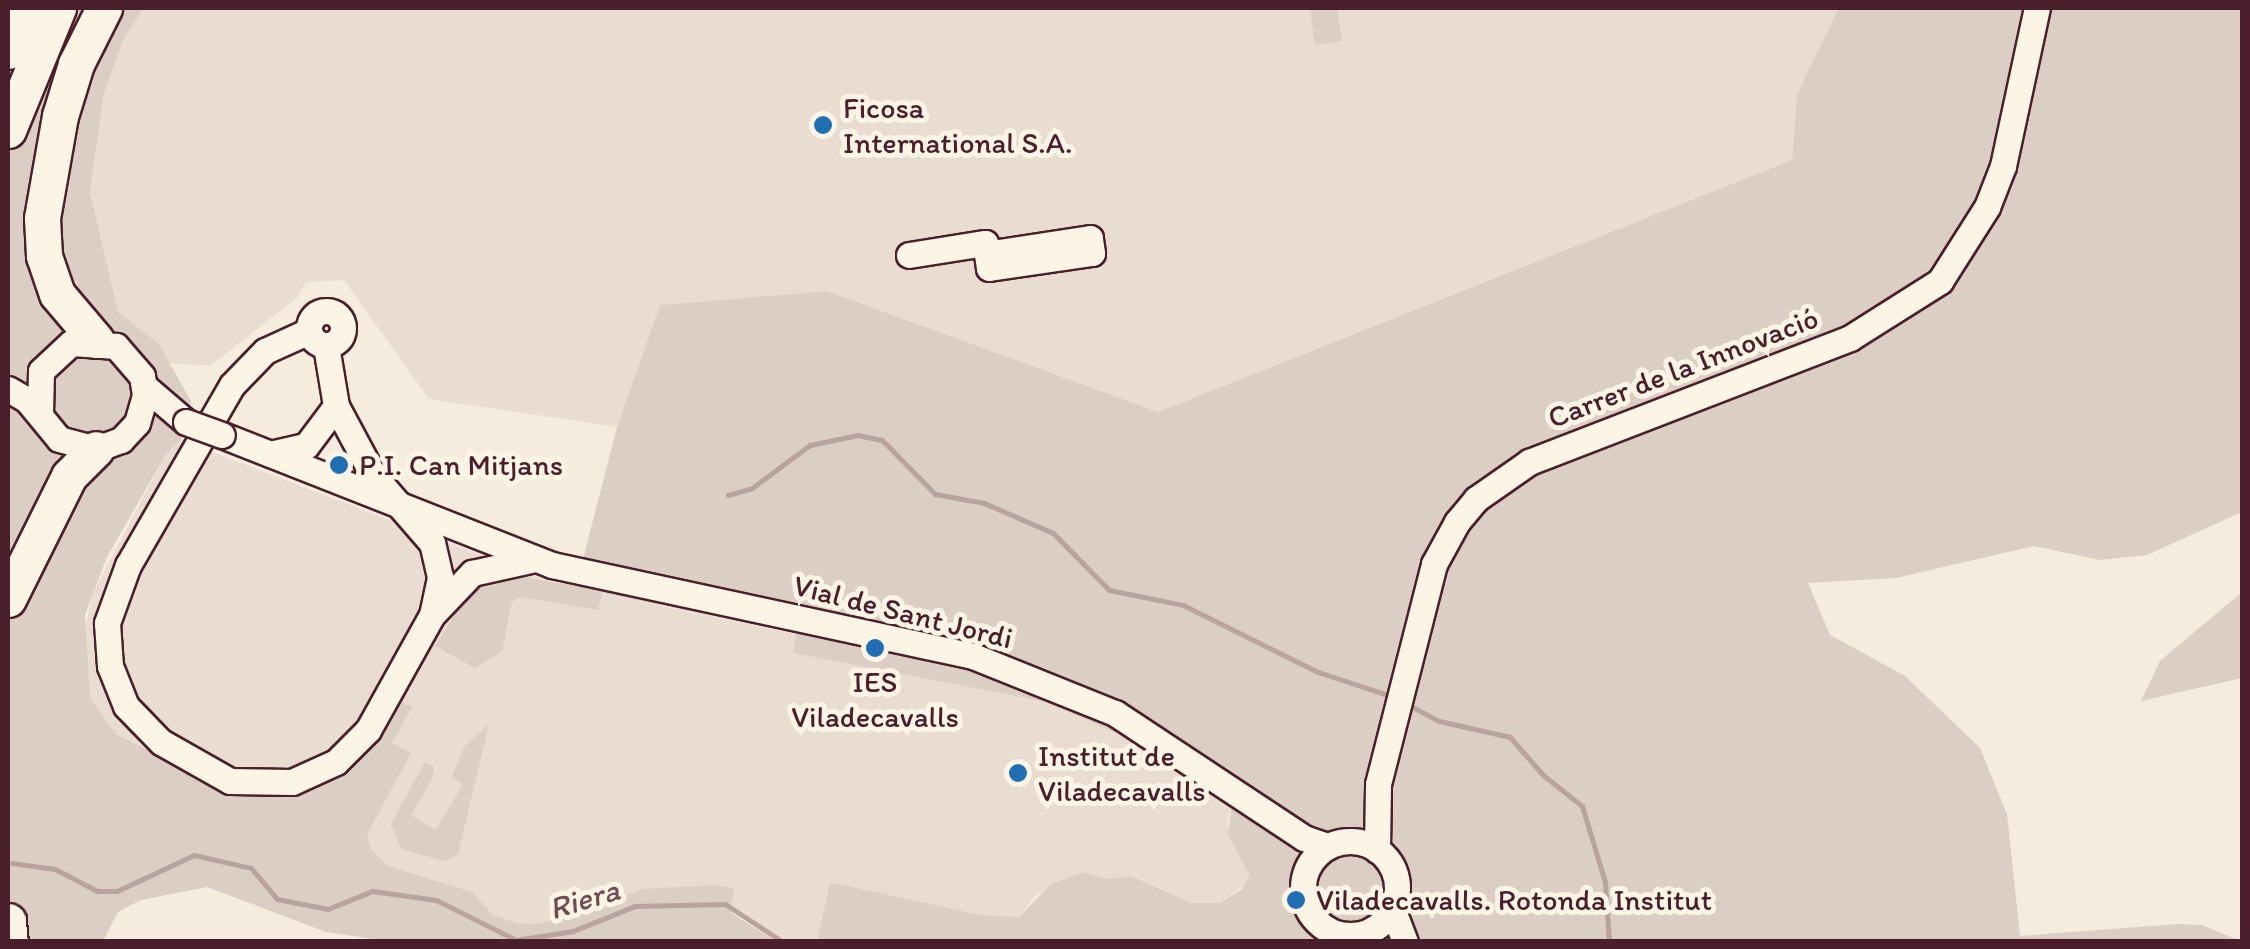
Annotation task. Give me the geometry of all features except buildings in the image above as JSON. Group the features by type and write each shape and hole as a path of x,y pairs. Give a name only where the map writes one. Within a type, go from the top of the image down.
{"highway":[{"path":"8,52 26,8"},
{"path":"8,130 58,8"},
{"path":"96,340 57,294 44,256 42,218 60,116 104,8"},
{"path":"8,598 69,476 96,449"},
{"path":"8,921 10,942"}],"street":[{"name":"Carrer de la Innovació","path":"1378,850 1375,803 1443,542 1492,487 1544,456 1850,338 1940,280 1987,207 2002,166 2037,8"},
{"path":"909,255 985,243 986,254"},
{"path":"432,614 438,559 366,462 336,406 318,338 282,341 241,371 128,564 108,623 115,685 140,724 198,765 230,781 292,782 336,762 368,730 432,614 481,568 536,560"},
{"path":"8,376 44,365 63,347 96,340 124,351 144,386 186,422"},
{"path":"40,414 36,392 44,365"},
{"path":"131,431 144,405 144,386"},
{"path":"8,389 40,414 59,439 96,449 131,431 186,422"},
{"path":"270,454 306,446 336,406"},
{"name":"Vial de Sant Jordi","path":"186,422 536,560 682,597 973,656 1114,713 1199,763 1279,822 1338,844"},
{"name":"Carrer de la Innovació","path":"1338,844 1375,803"},
{"path":"1279,822 1304,876 1304,898 1316,920 1337,933 1370,937 1392,908"},
{"path":"1304,876 1338,844 1378,850 1394,872 1392,908 1405,942"}],"shaded area":[{"path":"8,8 144,8 124,38 104,93 90,192 118,312 158,343 191,401 181,440 166,454 107,557 85,615 90,698 117,735 240,794 290,794 338,774 370,746 402,702 412,707 392,743 411,753 367,835 371,849 388,866 472,892 493,915 520,924 543,923 643,889 715,885 734,889 730,912 775,941 387,941 326,932 207,887 141,900 118,912 103,941 8,941"},
{"path":"144,8 1839,8 1797,94 1792,160 1158,412 827,291 660,305 617,427 429,399 344,280 306,282 298,297 210,366 168,363 158,343 118,313 90,192 104,93 124,38"},
{"path":"1310,8 1337,8 1342,41 1315,45"},
{"path":"1839,8 2242,8 2242,512 2147,555 2100,560 2034,546 1896,578 1808,583 1830,635 1905,676 1980,748 2007,814 2020,936 2178,924 2202,925 2240,941 817,941 830,882 981,915 1019,917 1051,884 1083,872 1106,879 1132,876 1191,903 1220,903 1242,889 1249,875 1228,834 1232,802 1144,745 1046,702 793,653 796,633 602,593 598,610 520,597 512,602 502,651 475,668 435,646 469,593 489,580 517,576 576,586 617,427 660,305 827,291 1158,412 1792,160 1797,94"},
{"path":"181,440 556,584 797,634 793,653 1046,702 1088,718 1144,745 1232,802 1227,823 1248,867 1247,883 1220,903 1191,903 1133,876 1106,879 1082,872 1035,896 1019,917 981,915 830,882 817,941 775,941 735,913 582,936 315,887 394,714 338,774 290,794 240,794 117,735 90,698 84,632 94,591 166,454"},
{"path":"2242,592 2242,678 2141,701 2160,661"},
{"path":"489,724 458,854 445,861 401,849 391,824 425,762 434,767 432,779 411,815 436,830 463,784 452,777 464,747"}],"waterway":[{"path":"728,495 752,488 810,445 858,435 882,440 935,494 984,503 1053,533 1109,590 1183,605 1318,672 1391,696"},
{"path":"1405,703 1439,721 1510,737 1543,775 1582,806 1605,882 1609,942"},
{"name":"Riera","path":"12,863 55,869 97,891 117,891 194,855 251,868 277,899 328,909 372,891 436,900 516,940 573,931 635,906 725,904 783,942"}],"place":[{"name":"Ficosa International S.A.","path":"823,125"},
{"name":"P.I. Can Mitjans","path":"339,465"},
{"name":"IES Viladecavalls","path":"875,648"},
{"name":"Institut de Viladecavalls","path":"1018,773"},
{"name":"Viladecavalls. Rotonda Institut","path":"1296,900"}]}
